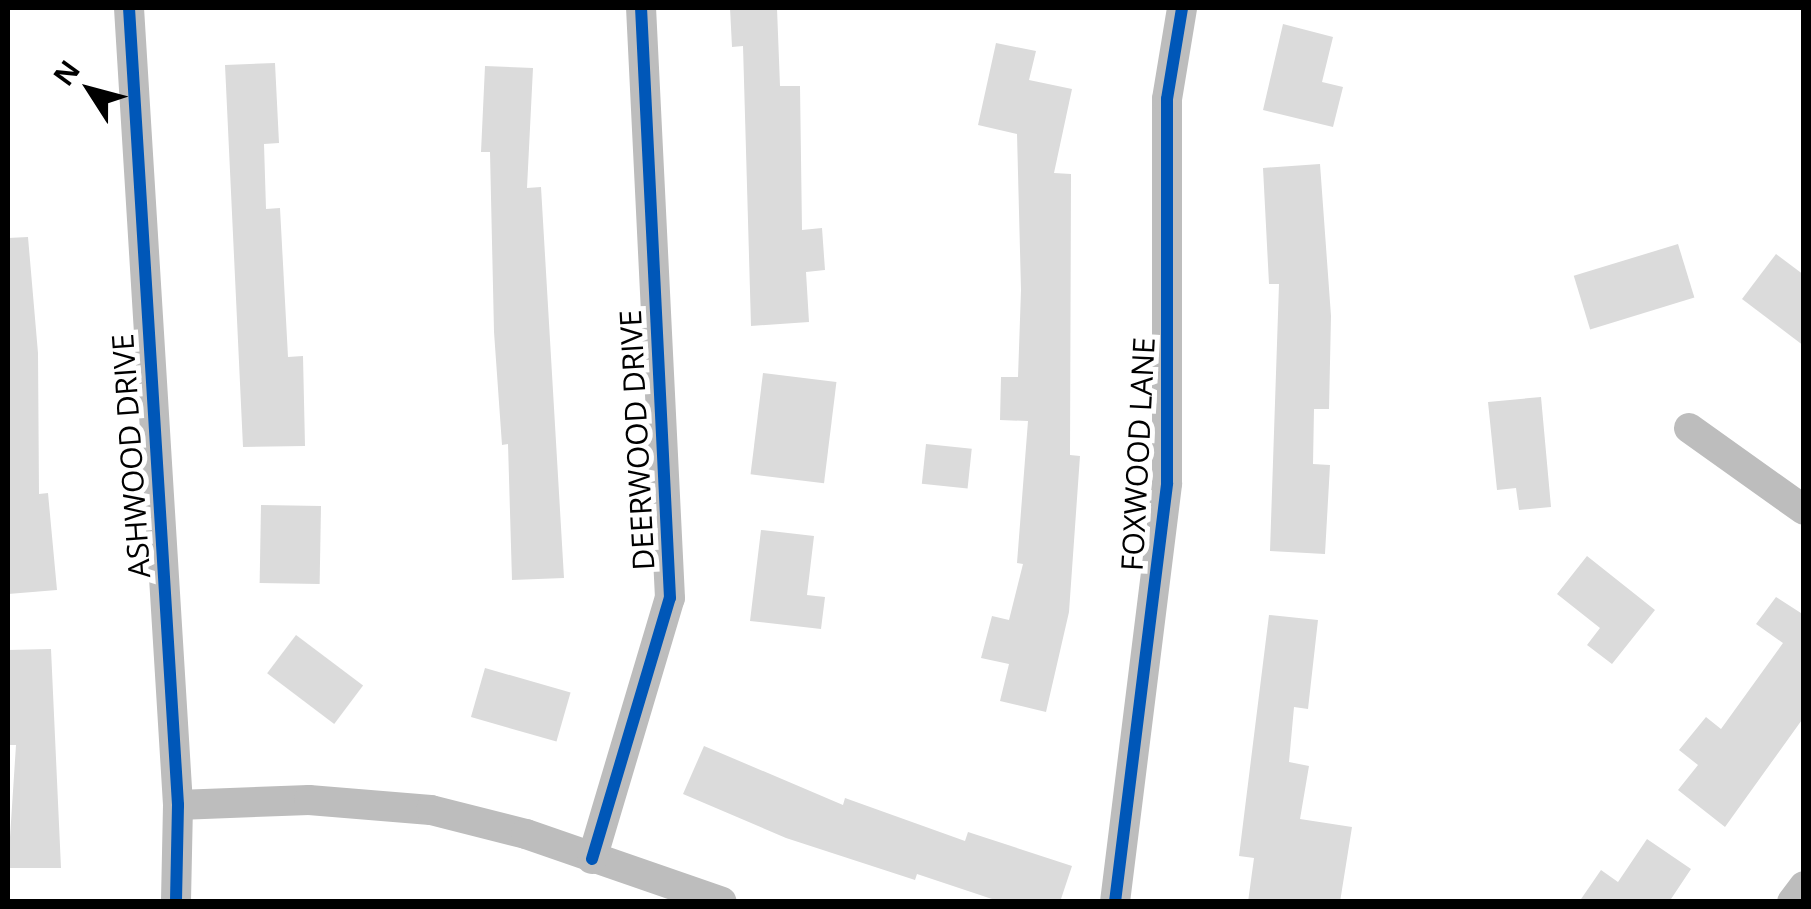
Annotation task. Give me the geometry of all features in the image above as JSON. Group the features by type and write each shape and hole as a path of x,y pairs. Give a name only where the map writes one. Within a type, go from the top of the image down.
{"street":[{"name":"ASHWOOD DRIVE","path":"129,8 178,805 176,902"},
{"name":"DEERWOOD DRIVE","path":"592,860 670,598 641,8"},
{"name":"FOXWOOD LANE","path":"1115,902 1167,484 1167,99 1182,8"},
{"path":"1690,428 1804,510"},
{"path":"178,805 309,800 431,810 722,902"},
{"path":"1792,902 1804,886"}],"building":[{"path":"730,8 777,8 780,86 800,86 802,230 822,228 825,270 806,272 809,322 751,326 743,46 732,47"},
{"path":"1283,24 1333,37 1322,82 1343,87 1333,127 1263,110"},
{"path":"996,43 1036,51 1029,80 1072,89 1054,173 1071,174 1070,455 1080,456 1069,612 1046,712 1000,701 1009,664 981,658 992,616 1009,620 1023,564 1017,563 1028,421 1000,420 1001,377 1018,377 1021,290 1017,134 978,125"},
{"path":"275,63 279,143 264,144 266,209 280,208 288,357 303,356 305,446 243,447 225,65"},
{"path":"485,66 533,68 527,188 541,187 564,578 512,580 508,444 502,445 494,332 490,152 481,152"},
{"path":"1320,164 1331,316 1329,409 1314,409 1313,464 1330,465 1325,554 1270,551 1279,284 1269,284 1263,168"},
{"path":"28,237 38,353 39,494 48,493 57,590 8,594 8,238"},
{"path":"1678,244 1694,298 1590,329 1574,276"},
{"path":"1776,254 1804,275 1804,346 1742,299"},
{"path":"763,373 836,382 824,483 751,474"},
{"path":"1541,397 1551,507 1519,510 1516,488 1497,490 1488,402"},
{"path":"926,444 972,449 968,489 922,484"},
{"path":"261,505 321,506 320,584 260,583"},
{"path":"761,530 814,536 807,595 825,597 821,629 750,621"},
{"path":"1587,556 1655,610 1612,664 1587,645 1600,628 1557,594"},
{"path":"1776,597 1804,615 1804,717 1725,827 1678,790 1698,765 1679,750 1706,717 1721,729 1783,643 1756,624"},
{"path":"1269,615 1318,620 1308,709 1294,707 1289,762 1309,766 1300,819 1352,827 1340,902 1248,902 1254,858 1239,856"},
{"path":"296,635 363,686 334,724 267,673"},
{"path":"51,649 61,868 8,868 16,745 8,745 8,650"},
{"path":"485,668 571,693 556,742 471,717"},
{"path":"704,746 843,805 845,798 965,841 968,832 1072,866 1060,902 1001,902 917,874 915,880 786,838 683,794"},
{"path":"1647,839 1691,869 1669,902 1579,902 1601,870 1618,882"}],"cycle path":[{"path":"129,8 178,805 176,902"},
{"path":"592,859 670,598 641,8"},
{"path":"1115,902 1167,483 1167,99 1182,8"}]}
